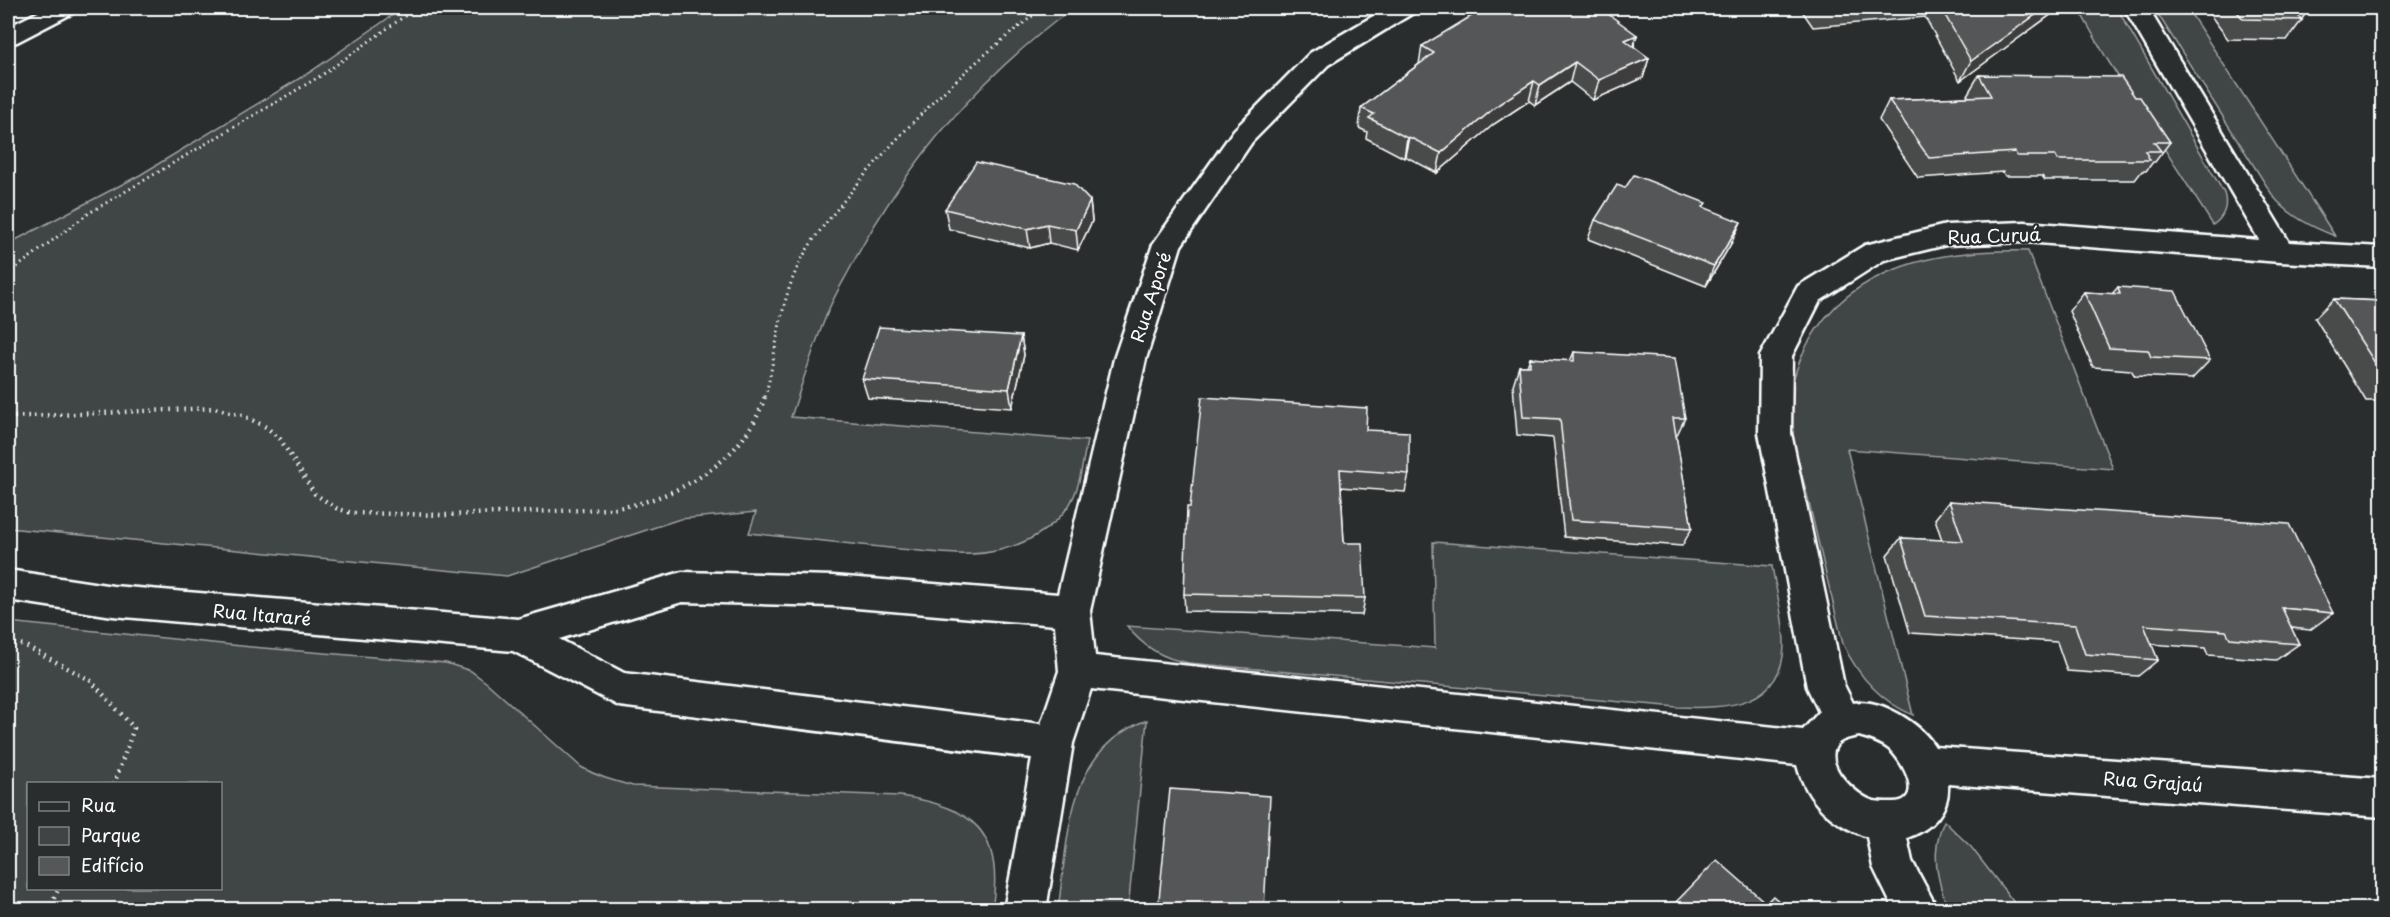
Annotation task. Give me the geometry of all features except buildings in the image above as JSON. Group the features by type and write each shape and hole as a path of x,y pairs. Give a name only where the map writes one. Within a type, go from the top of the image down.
{"street":[{"path":"8,37 64,8"},
{"name":"Rua Aporé","path":"1078,670 1072,611 1130,359 1167,244 1243,136 1319,59 1404,8"},
{"path":"2136,8 2280,252"},
{"name":"Rua Curuá","path":"1842,720 1826,687 1775,433 1776,356 1809,294 1875,252 1946,235 2025,232 2280,252 2382,257"},
{"name":"Rua Itararé","path":"8,585 113,601 518,635"},
{"path":"518,635 682,587 833,591 1072,611"},
{"path":"518,635 620,689 1054,743"},
{"path":"1025,909 1054,743 1078,670 1814,749"},
{"path":"1859,719 1876,722 1894,731 1909,743 1924,764 1929,790 1925,804 1916,815 1902,821 1884,823 1865,818 1832,797 1818,775 1814,749 1819,736 1828,726 1842,720 1859,719"},
{"name":"Rua Grajaú","path":"1924,764 2382,798"},
{"path":"1884,823 1893,867 1917,909"}],"path":[{"path":"8,274 89,213 322,75 416,8"},
{"path":"8,417 214,408 231,411 258,421 278,436 298,466 305,483 316,497 334,508 354,514 444,516 532,511 577,512 630,506 680,488 723,462 738,446 755,420 766,391 782,309 807,249 823,225 881,156 976,59 1043,8"},
{"path":"8,642 24,645 90,680 134,728 114,782"},
{"path":"48,909 58,890"}],"green space":[{"path":"403,8 1073,8 1039,34 978,91 923,154 899,188 876,223 832,303 791,417 1087,441 1078,484 1072,500 1062,515 1029,540 1000,550 973,554 931,552 749,533 756,512 680,519 507,576 8,528 8,244 140,175 310,72"},
{"path":"2078,8 2117,8 2224,193 2226,202 2224,211 2213,225 2107,59"},
{"path":"2154,8 2187,8 2335,236 2301,220 2273,196"},
{"path":"2028,251 2113,469 1847,449 1913,715 1890,702 1871,686 1856,667 1843,644 1794,442 1790,419 1793,383 1808,343 1827,316 1849,295 1875,278 1903,266 1934,258 1965,253"},
{"path":"1433,542 1772,566 1784,634 1781,665 1774,681 1763,692 1748,700 1714,707 1677,707 1189,663 1154,650 1140,640 1127,626 1435,648"},
{"path":"8,622 251,647 446,663 471,671 487,683 581,767 619,782 633,786 900,796 947,807 978,827 988,842 993,860 995,882 992,909 8,909"},
{"path":"1147,720 1128,909 1058,909 1070,825 1076,798 1086,774 1100,752 1120,733"},
{"path":"1944,821 1971,847 2019,909 1948,909 1938,876 1936,854"}]}
